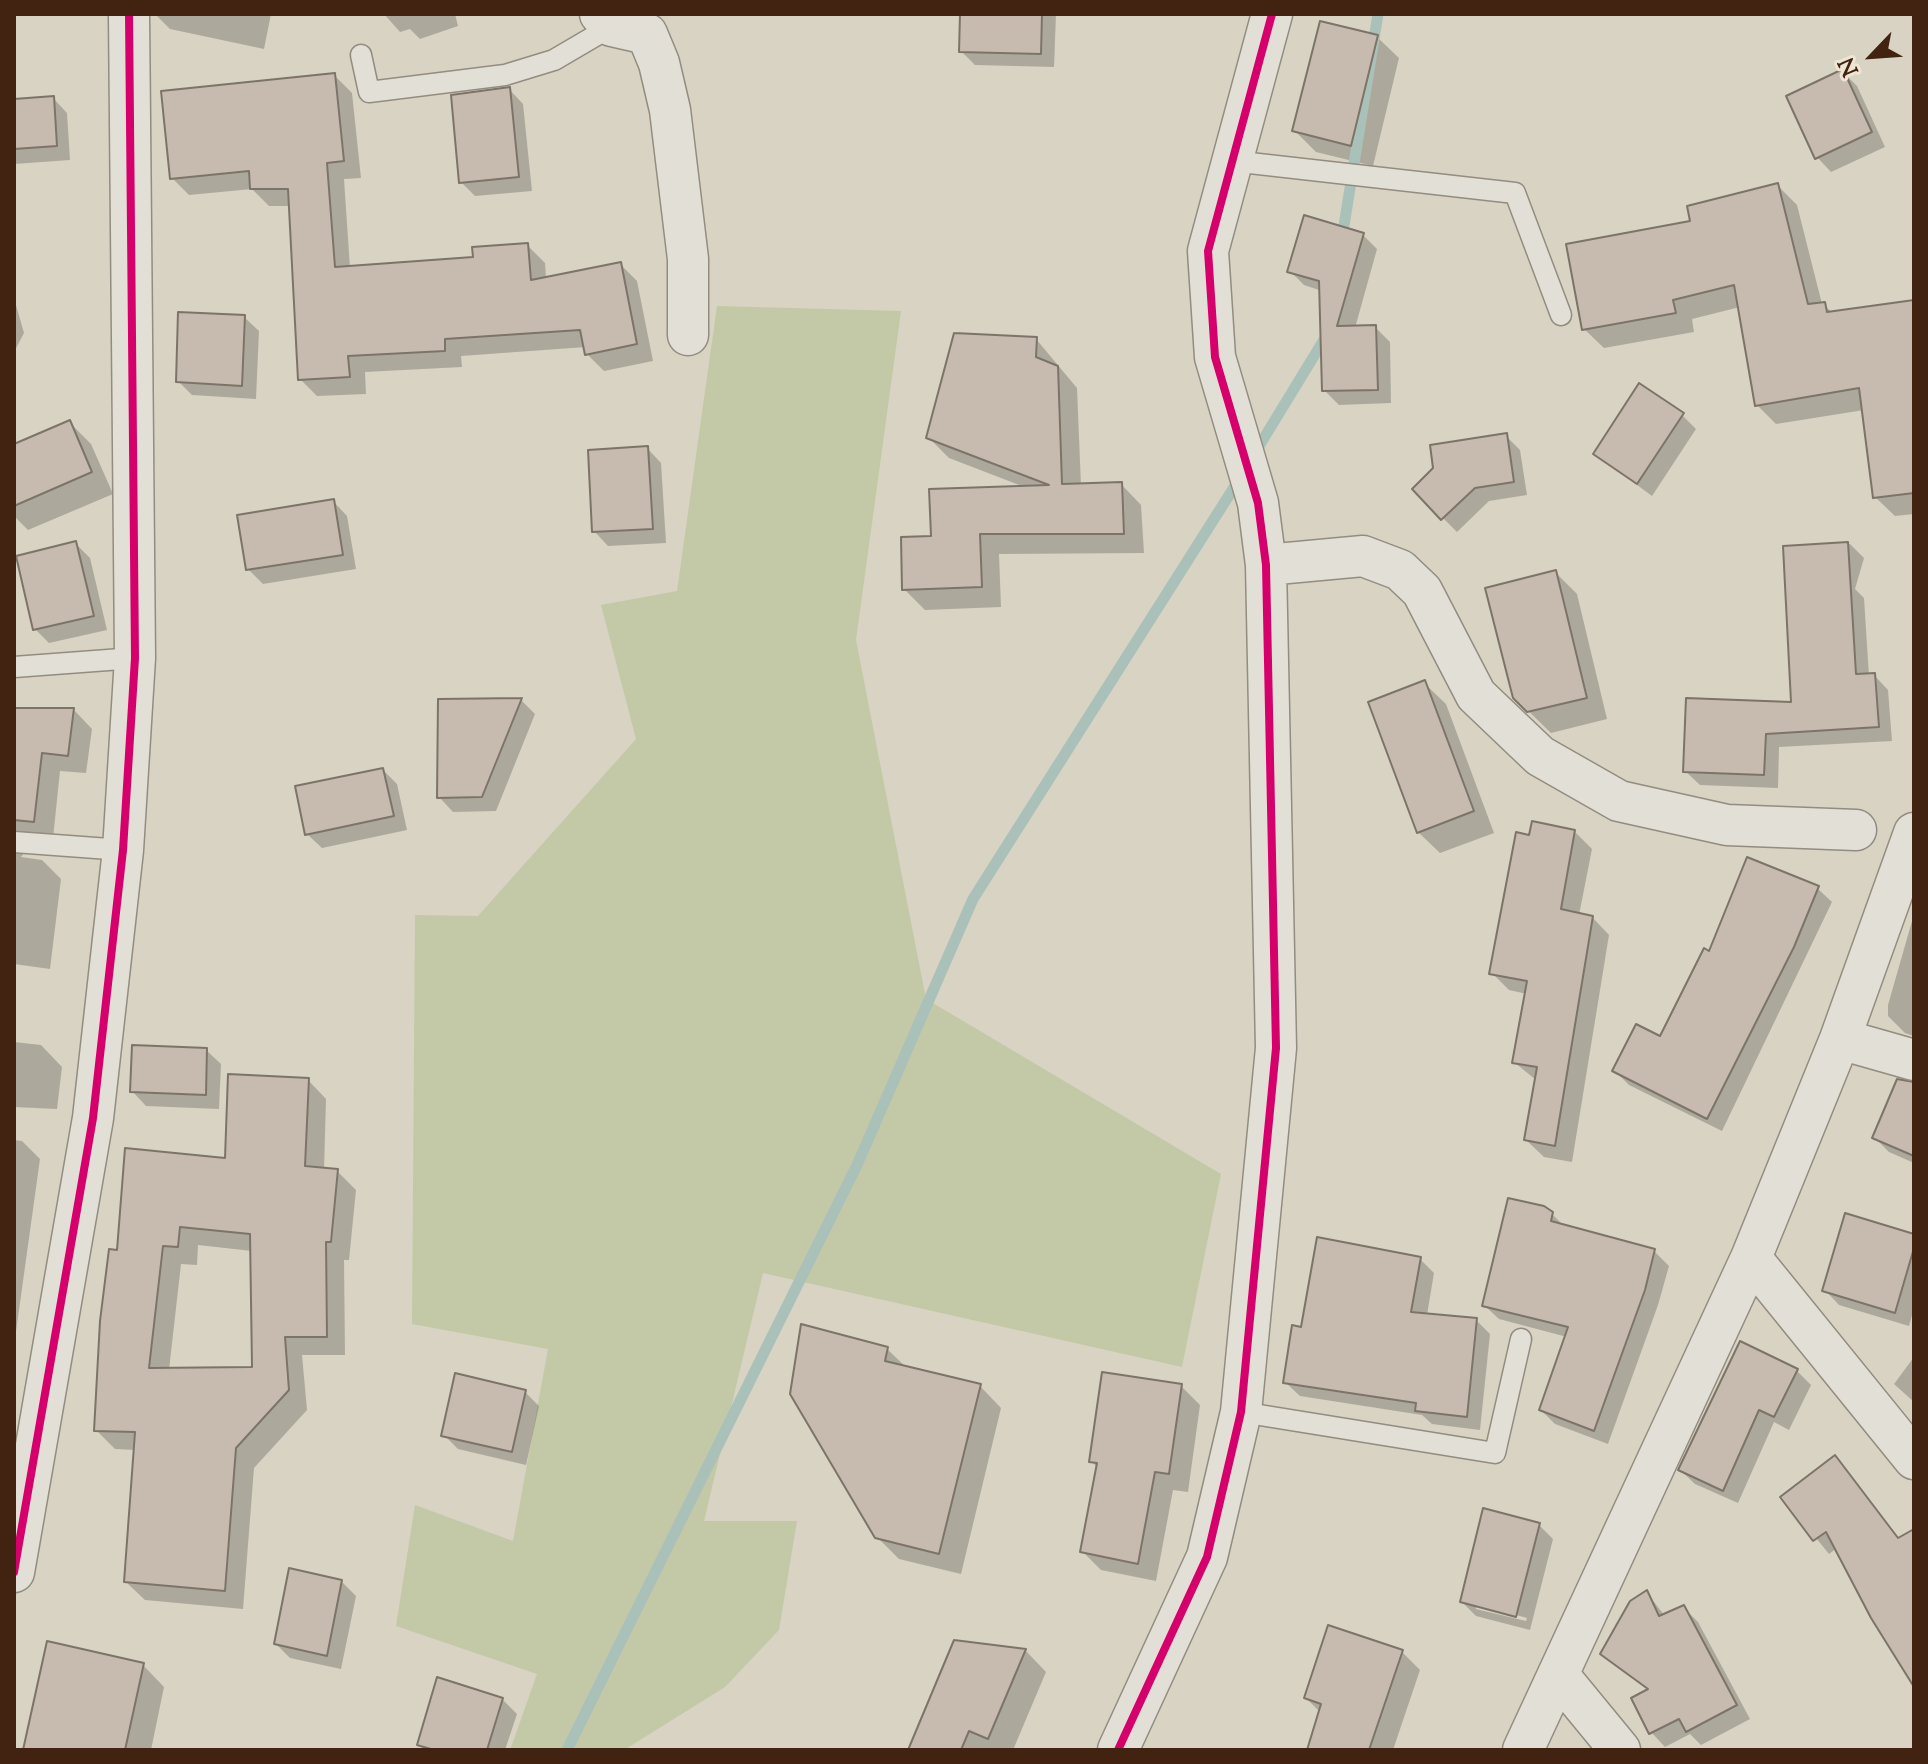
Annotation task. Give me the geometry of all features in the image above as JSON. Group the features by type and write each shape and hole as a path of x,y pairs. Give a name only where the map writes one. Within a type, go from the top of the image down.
{"street":[{"path":"14,1572 93,1118 123,850 135,658 129,14"},
{"path":"1118,1750 1207,1557 1241,1412 1276,1048 1266,565 1258,503 1215,357 1208,251 1272,14"},
{"path":"633,22 659,63 670,110 688,259 688,335"},
{"path":"1266,565 1363,556 1400,570 1422,591 1476,695 1540,756 1619,801 1727,825 1856,830"},
{"path":"1523,1750 1560,1677 1751,1258 1840,1039 1914,833"},
{"path":"1840,1039 1914,1060"},
{"path":"1751,1258 1914,1459"},
{"path":"1560,1677 1620,1750"}],"lane":[{"path":"361,55 369,92 505,75 554,60 633,22"},
{"path":"1232,161 1515,193 1561,315"},
{"path":"14,667 135,658"},
{"path":"14,842 123,850"},
{"path":"1241,1412 1495,1453 1521,1339"}],"green space":[{"path":"717,306 901,311 856,640 926,999 1221,1174 1182,1367 763,1273 704,1521 797,1521 779,1630 725,1687 624,1750 510,1750 537,1674 396,1626 415,1505 513,1541 548,1349 412,1324 415,915 478,916 636,739 601,605 677,591"}],"building":[{"path":"960,14 1042,14 1041,54 959,52"},
{"path":"1320,21 1378,35 1351,146 1292,131"},
{"path":"1843,69 1872,132 1815,159 1786,96"},
{"path":"335,73 344,161 327,163 335,267 473,257 472,247 528,243 531,280 621,262 637,344 585,355 580,330 445,339 445,351 348,356 350,377 298,380 288,189 250,189 249,171 170,179 161,91"},
{"path":"510,87 519,177 459,183 451,95"},
{"path":"54,96 57,146 14,149 14,99"},
{"path":"1778,183 1808,304 1825,302 1827,312 1914,300 1914,493 1873,498 1859,388 1755,406 1734,285 1673,300 1676,313 1582,330 1566,244 1690,221 1687,206"},
{"path":"1304,215 1364,233 1337,326 1376,325 1378,390 1322,391 1319,281 1287,272"},
{"path":"178,312 245,315 242,386 176,382"},
{"path":"954,333 1037,337 1036,357 1058,366 1062,484 1122,482 1124,534 980,534 982,587 902,590 901,537 931,536 929,489 1049,485 926,438"},
{"path":"1639,383 1684,413 1637,484 1593,454"},
{"path":"70,420 92,472 14,506 14,444"},
{"path":"1507,433 1514,482 1475,488 1441,520 1412,489 1433,468 1430,445"},
{"path":"648,446 653,529 592,532 588,450"},
{"path":"334,499 343,555 246,570 237,515"},
{"path":"76,541 94,616 33,630 16,556"},
{"path":"1848,542 1856,674 1875,673 1879,727 1766,734 1764,775 1683,772 1686,698 1791,702 1783,546"},
{"path":"1556,570 1587,698 1527,712 1513,698 1485,588"},
{"path":"1425,680 1474,811 1417,833 1368,702"},
{"path":"522,698 482,797 437,798 438,699"},
{"path":"14,708 74,708 68,756 42,753 34,822 14,820"},
{"path":"383,768 394,816 305,835 295,786"},
{"path":"1532,821 1575,830 1561,909 1593,916 1555,1146 1524,1140 1537,1067 1512,1063 1527,981 1489,974 1516,832 1529,835"},
{"path":"1747,857 1819,886 1794,947 1707,1119 1612,1071 1636,1024 1660,1036 1704,948 1709,951"},
{"path":"132,1045 207,1048 206,1095 130,1092"},
{"path":"228,1074 309,1078 305,1166 338,1169 331,1242 326,1242 327,1337 285,1337 289,1390 236,1448 225,1591 124,1582 135,1432 94,1431 100,1321 109,1249 117,1250 125,1148 225,1158","holes":["180,1227 250,1234 252,1367 149,1368 163,1246 178,1247"]},
{"path":"1897,1079 1914,1082 1914,1156 1872,1138"},
{"path":"1508,1198 1544,1206 1553,1212 1551,1221 1655,1249 1645,1290 1594,1431 1539,1410 1568,1327 1482,1306"},
{"path":"1845,1213 1914,1234 1914,1248 1895,1313 1822,1291"},
{"path":"1317,1237 1421,1257 1411,1312 1477,1318 1467,1417 1415,1411 1416,1403 1283,1383 1292,1325 1301,1327"},
{"path":"801,1324 888,1347 885,1361 981,1384 939,1554 875,1538 790,1394"},
{"path":"1740,1341 1798,1369 1774,1417 1759,1410 1723,1491 1678,1470"},
{"path":"1102,1372 1182,1384 1169,1474 1155,1472 1138,1564 1080,1552 1097,1463 1089,1462"},
{"path":"455,1373 526,1390 512,1452 441,1436"},
{"path":"1835,1455 1898,1538 1914,1529 1914,1687 1871,1618 1826,1532 1813,1541 1780,1497"},
{"path":"1483,1508 1540,1523 1516,1617 1460,1602"},
{"path":"289,1568 342,1580 327,1656 274,1644"},
{"path":"1647,1590 1659,1616 1684,1605 1737,1705 1686,1732 1679,1719 1649,1734 1631,1698 1648,1689 1600,1654 1630,1601"},
{"path":"1328,1625 1403,1650 1369,1750 1307,1750 1321,1704 1304,1698"},
{"path":"954,1640 1026,1649 988,1739 969,1731 961,1750 908,1750"},
{"path":"47,1641 144,1663 125,1750 23,1750"},
{"path":"437,1677 503,1698 487,1750 434,1750 417,1745"}],"waterway":[{"path":"1342,238 1378,14"},
{"path":"1253,456 1325,338"},
{"path":"567,1750 857,1165 973,899 1240,478"}],"cycle path":[{"path":"14,1572 93,1118 123,850 135,658 129,14"},
{"path":"1118,1750 1207,1557 1241,1412 1276,1048 1266,565 1258,503 1215,357 1208,251 1272,14"}]}
